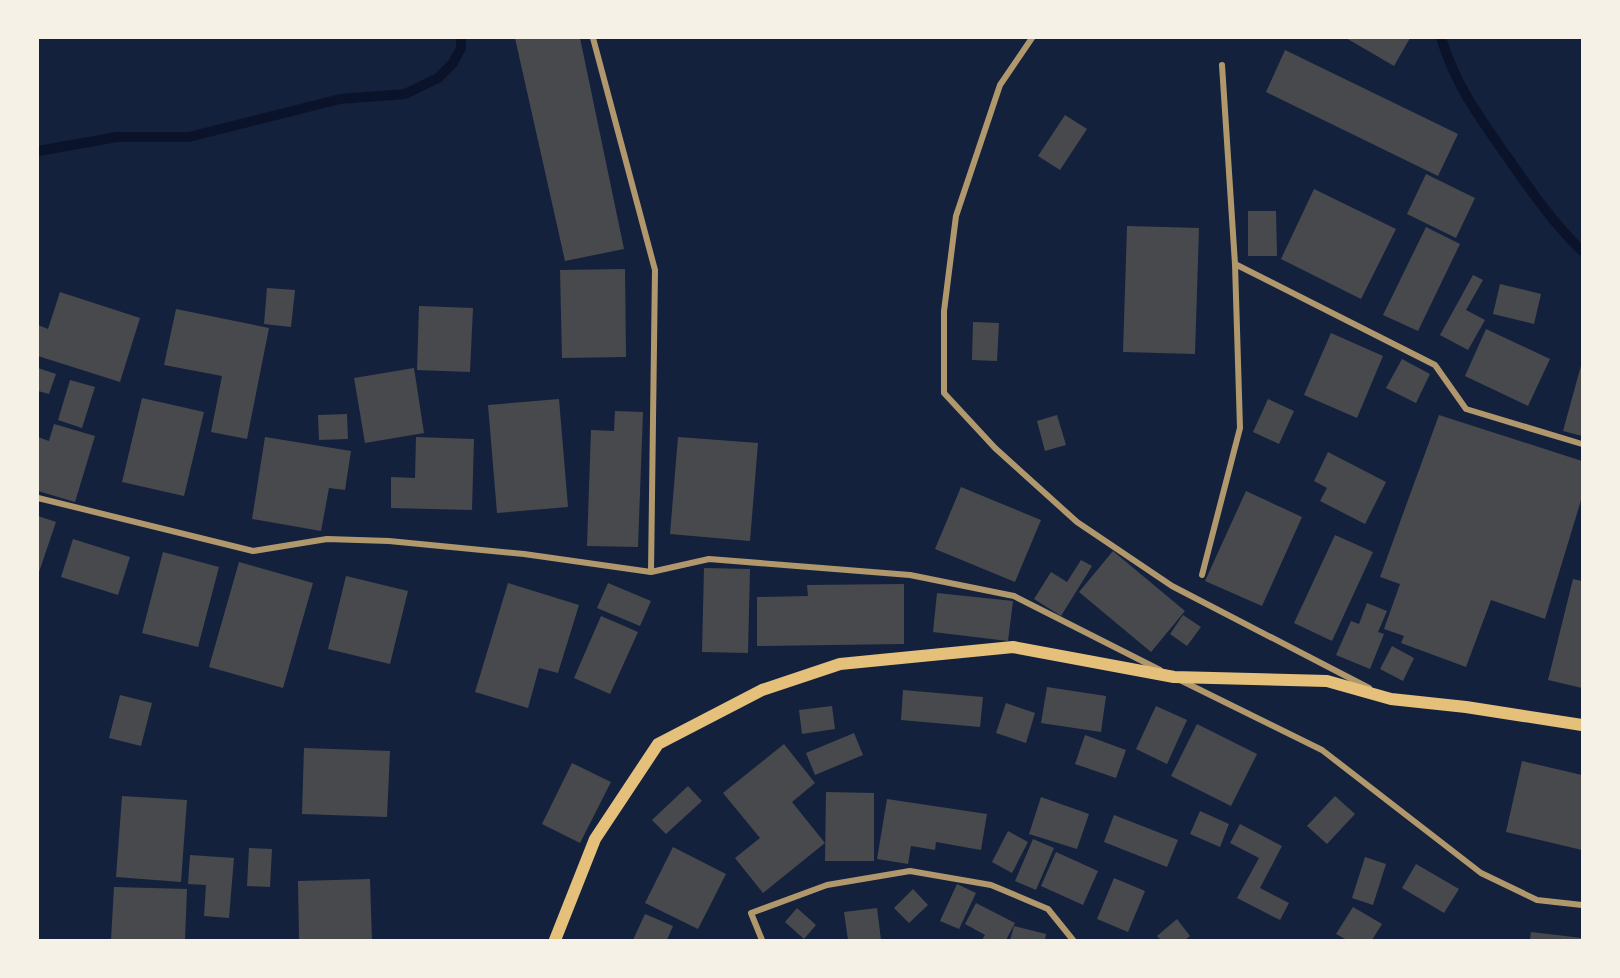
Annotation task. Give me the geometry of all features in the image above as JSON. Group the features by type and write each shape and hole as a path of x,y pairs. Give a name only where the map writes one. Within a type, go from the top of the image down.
{"main road":[{"path":"555,940 595,839 658,744 762,690 840,664 1013,647 1174,677 1327,681 1391,699 1466,707 1582,725"}],"street":[{"path":"593,38 655,270 651,572"},
{"path":"1032,38 1000,85 956,216 944,311 944,393 995,448 1077,522 1172,586 1391,699"},
{"path":"1202,574 1240,428 1235,264 1222,65"},
{"path":"1235,264 1435,365 1466,409 1582,444"},
{"path":"38,498 253,551 327,539 389,542 524,554 651,572 709,559 910,575 1014,596 1322,750 1481,873 1537,900 1582,905"},
{"path":"762,940 751,913 827,885 910,871 991,885 1048,909 1073,940"}],"building":[{"path":"515,38 580,38 624,249 565,261"},
{"path":"1346,38 1410,38 1394,66"},
{"path":"1285,50 1458,134 1438,176 1266,92"},
{"path":"1065,115 1087,129 1060,170 1038,156"},
{"path":"1426,174 1475,198 1456,238 1407,214"},
{"path":"1314,189 1396,229 1361,299 1281,259"},
{"path":"1248,211 1276,211 1277,256 1248,256"},
{"path":"1127,226 1199,228 1195,354 1123,352"},
{"path":"1426,227 1460,244 1418,331 1383,315"},
{"path":"625,269 626,357 562,358 560,270"},
{"path":"1473,275 1483,280 1466,310 1485,320 1468,350 1440,335"},
{"path":"1500,284 1541,294 1534,324 1493,314"},
{"path":"267,288 295,290 291,327 264,324"},
{"path":"60,292 140,318 120,382 38,356 38,325 48,329"},
{"path":"419,306 473,308 470,372 417,370"},
{"path":"176,309 269,328 247,439 211,432 222,376 164,365"},
{"path":"973,322 999,323 997,361 972,360"},
{"path":"1486,329 1550,359 1528,406 1465,376"},
{"path":"1331,333 1383,356 1357,418 1304,395"},
{"path":"1402,359 1430,374 1416,403 1386,388"},
{"path":"1582,362 1582,436 1563,431"},
{"path":"38,368 56,374 49,394 38,391"},
{"path":"414,368 424,433 365,443 354,378"},
{"path":"70,380 95,387 82,428 58,420"},
{"path":"142,398 204,412 184,496 122,482"},
{"path":"559,399 568,507 497,513 488,405"},
{"path":"1268,399 1294,411 1279,444 1253,432"},
{"path":"615,411 643,412 638,547 587,546 591,430 614,431"},
{"path":"347,414 348,439 319,440 318,415"},
{"path":"1057,415 1066,445 1045,451 1037,421"},
{"path":"1439,415 1582,461 1582,497 1545,619 1491,600 1466,667 1401,643 1404,636 1384,629 1400,584 1380,577"},
{"path":"54,424 95,436 75,502 38,491 38,437 49,441"},
{"path":"265,437 351,451 345,490 329,488 321,531 252,519"},
{"path":"416,437 474,439 472,510 391,508 391,477 415,478"},
{"path":"678,437 758,443 750,541 670,534"},
{"path":"1328,452 1386,482 1365,524 1320,501 1327,488 1314,481"},
{"path":"961,487 1041,520 1015,582 935,549"},
{"path":"1246,491 1302,517 1262,606 1205,581"},
{"path":"38,516 56,522 38,575"},
{"path":"1335,535 1373,552 1332,641 1294,623"},
{"path":"73,539 130,557 118,595 61,577"},
{"path":"1113,551 1185,611 1151,652 1079,592"},
{"path":"163,552 219,567 198,647 142,633"},
{"path":"1081,560 1092,566 1061,616 1034,599 1051,572 1067,582"},
{"path":"239,562 313,583 283,688 209,667"},
{"path":"704,568 750,569 748,653 702,652"},
{"path":"346,576 408,591 390,664 328,649"},
{"path":"1573,579 1582,581 1582,688 1548,680"},
{"path":"508,583 579,605 558,673 539,668 528,708 475,692"},
{"path":"608,583 651,601 640,626 597,608"},
{"path":"904,584 904,644 757,646 757,597 808,596 807,585"},
{"path":"937,593 1013,601 1008,641 933,632"},
{"path":"1367,603 1387,611 1378,632 1384,634 1370,669 1336,655 1351,621 1359,624"},
{"path":"1183,615 1201,627 1187,646 1170,634"},
{"path":"601,616 638,632 610,694 574,678"},
{"path":"1392,646 1414,658 1403,681 1380,669"},
{"path":"1047,687 1106,696 1101,732 1041,723"},
{"path":"903,690 983,697 980,727 901,720"},
{"path":"120,695 152,703 141,746 109,738"},
{"path":"1006,703 1035,713 1026,743 996,733"},
{"path":"832,706 835,729 802,734 799,710"},
{"path":"1156,706 1187,720 1167,764 1136,749"},
{"path":"1197,724 1257,754 1231,806 1171,776"},
{"path":"854,733 863,755 815,775 806,753"},
{"path":"1085,735 1126,750 1116,778 1075,764"},
{"path":"784,744 815,783 792,802 825,843 763,893 735,858 760,838 723,793"},
{"path":"304,748 390,751 387,817 302,814"},
{"path":"1522,761 1582,775 1582,850 1506,832"},
{"path":"572,763 611,782 580,843 542,824"},
{"path":"688,786 702,801 666,834 652,820"},
{"path":"826,792 874,793 874,861 825,861"},
{"path":"122,796 187,800 181,882 116,877"},
{"path":"1335,796 1355,814 1327,844 1307,826"},
{"path":"1041,797 1089,814 1077,849 1029,834"},
{"path":"887,799 987,814 981,850 936,842 935,850 911,846 908,864 877,859"},
{"path":"1200,811 1229,824 1220,847 1190,834"},
{"path":"1114,815 1178,840 1167,867 1104,842"},
{"path":"1240,824 1282,846 1260,888 1289,903 1280,920 1237,898 1259,858 1230,843"},
{"path":"1008,831 1028,842 1012,873 992,862"},
{"path":"1033,839 1054,848 1036,890 1015,881"},
{"path":"673,847 726,874 698,929 645,903"},
{"path":"249,848 272,849 270,887 247,886"},
{"path":"1056,852 1098,871 1083,905 1041,886"},
{"path":"190,855 234,858 229,918 204,916 206,885 188,884"},
{"path":"1365,857 1386,864 1373,905 1352,898"},
{"path":"1416,864 1459,889 1444,913 1402,888"},
{"path":"1114,878 1145,891 1128,932 1097,919"},
{"path":"370,879 372,940 299,940 298,881"},
{"path":"957,884 976,893 959,929 940,921"},
{"path":"114,887 187,889 185,940 111,940"},
{"path":"913,889 928,905 909,923 894,908"},
{"path":"976,903 1015,923 1006,940 982,940 985,935 965,924"},
{"path":"1353,907 1382,924 1372,940 1347,940 1336,934"},
{"path":"797,908 816,925 804,939 785,922"},
{"path":"877,908 881,940 848,940 844,912"},
{"path":"645,914 673,926 667,940 633,940"},
{"path":"1177,919 1190,936 1185,940 1161,940 1157,936"},
{"path":"1014,926 1046,934 1045,940 1010,940"},
{"path":"1531,932 1582,938 1582,940 1530,940"}],"waterway":[{"path":"38,151 117,137 189,137 340,99 405,94 438,78 453,63 461,48 461,38"},
{"path":"1441,38 1461,87 1478,114 1525,183 1561,229 1582,251"}]}
